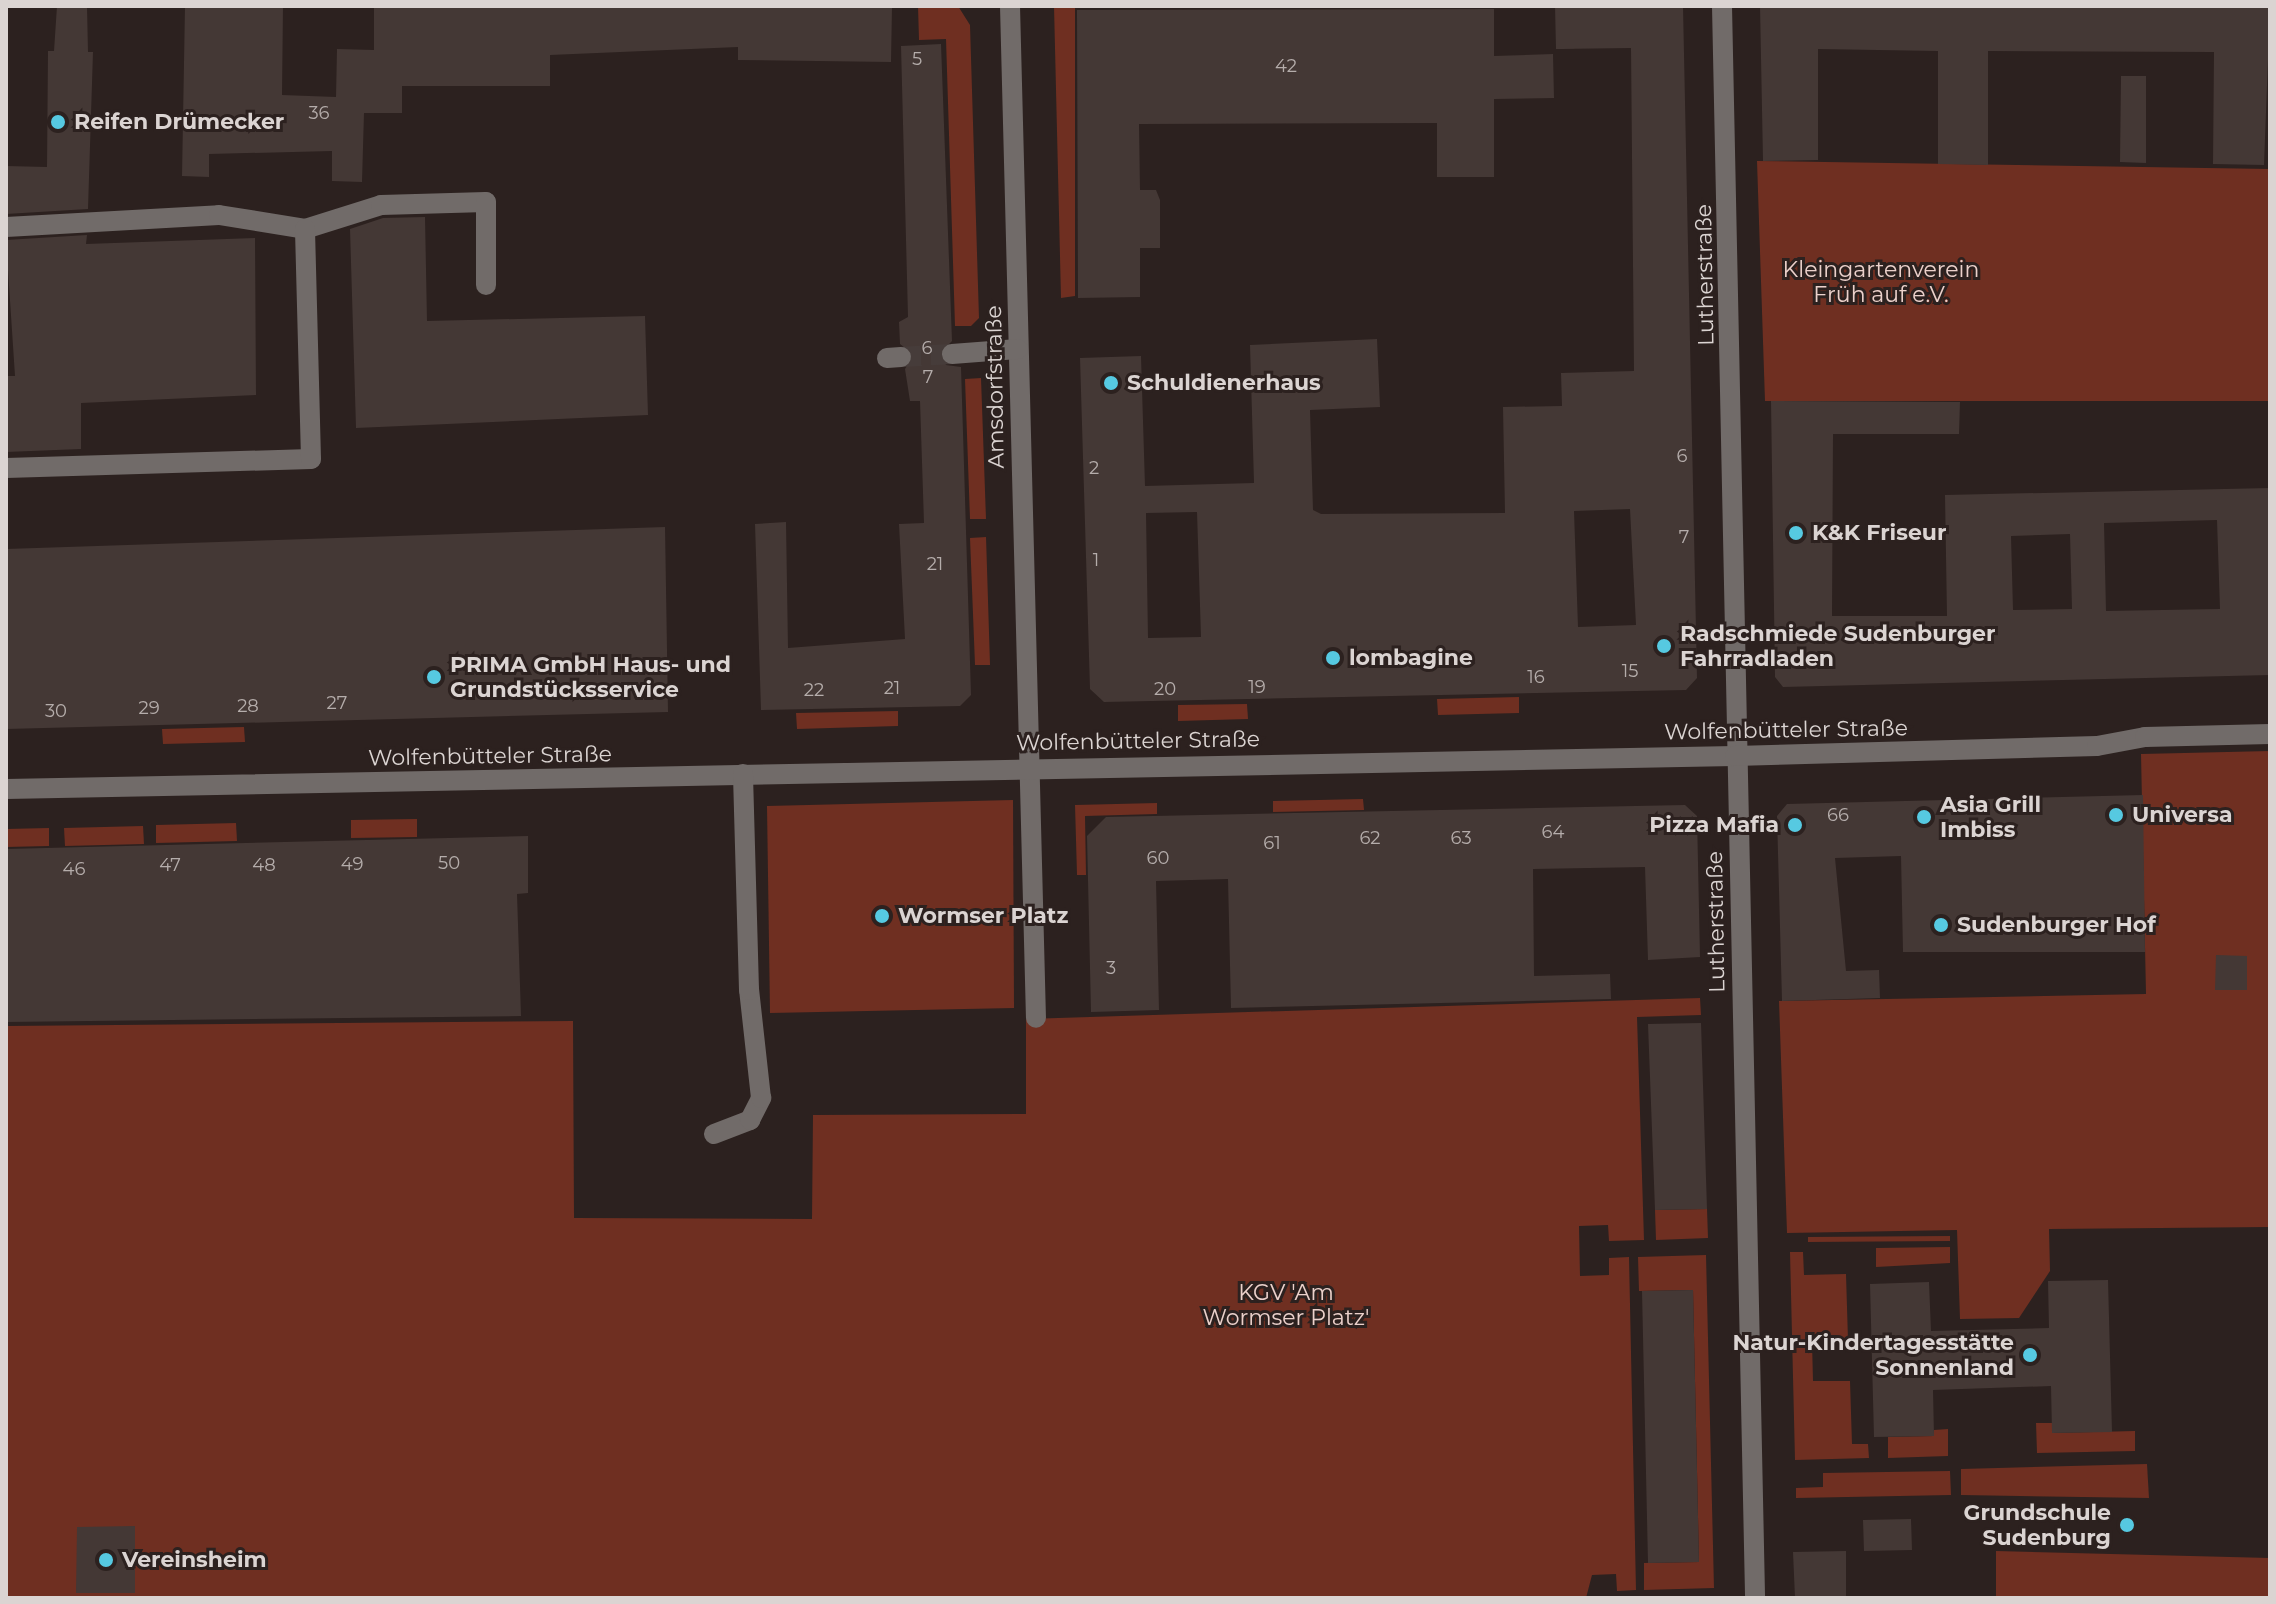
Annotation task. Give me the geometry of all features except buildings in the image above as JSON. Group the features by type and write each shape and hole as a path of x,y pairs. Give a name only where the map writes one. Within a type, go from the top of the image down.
{"street":[{"name":"Amsdorfstraße","path":"1010,6 1029,767"},
{"name":"Lutherstraße","path":"1722,6 1735,756 1755,1598"},
{"path":"6,227 219,215 305,229 381,205 486,202 486,285"},
{"path":"6,468 311,459 305,229"},
{"path":"952,354 1018,349"},
{"name":"Wolfenbütteler Straße","path":"6,789 1029,767 1735,756 2097,746 2139,738 2270,734"},
{"path":"1029,767 1036,1018"},
{"path":"714,1134 750,1120 761,1098 749,990 743,774"}],"green space":[{"path":"918,6 958,6 970,25 979,318 971,326 955,326 946,39 919,40"},
{"path":"1054,6 1075,6 1075,296 1061,298"},
{"name":"Kleingartenverein Früh auf e.V.","path":"1757,161 2270,169 2270,401 1765,401"},
{"path":"981,378 986,519 970,519 965,379"},
{"path":"986,537 990,665 975,665 970,538"},
{"path":"1519,697 1519,713 1438,715 1437,699"},
{"path":"1247,704 1248,719 1178,721 1178,705"},
{"path":"898,711 898,726 797,729 796,713"},
{"path":"244,727 245,742 163,744 162,729"},
{"path":"2270,751 2270,1227 2049,1229 2050,1271 2019,1318 1960,1319 1957,1230 1787,1233 1779,1001 2146,994 2141,754"},
{"path":"1363,799 1364,810 1273,812 1273,801"},
{"name":"Wormser Platz","path":"1013,800 1014,1008 770,1013 767,806"},
{"path":"1157,803 1157,814 1085,816 1086,875 1077,875 1075,805"},
{"path":"417,819 417,837 351,838 351,820"},
{"path":"236,823 237,841 156,843 156,825"},
{"path":"143,826 144,844 65,846 64,828"},
{"path":"49,828 49,846 6,847 6,829"},
{"name":"KGV 'Am Wormser Platz'","path":"1700,998 1701,1015 1637,1017 1644,1240 1609,1241 1608,1225 1579,1226 1580,1276 1609,1275 1609,1258 1629,1257 1636,1590 1617,1591 1616,1574 1592,1575 1586,1598 6,1598 6,1026 573,1021 574,1218 812,1219 813,1115 1026,1114 1026,1019"},
{"path":"1707,1209 1708,1238 1656,1240 1655,1210"},
{"path":"1950,1236 1950,1241 1808,1242 1808,1237"},
{"path":"1950,1247 1950,1263 1876,1267 1876,1248"},
{"path":"1790,1252 1803,1252 1804,1275 1846,1274 1848,1340 1812,1341 1813,1381 1850,1381 1852,1444 1868,1444 1869,1458 1795,1460"},
{"path":"1706,1255 1714,1588 1644,1590 1644,1563 1699,1562 1693,1290 1639,1291 1638,1257"},
{"path":"2036,1423 2052,1423 2053,1433 2135,1431 2135,1451 2037,1453"},
{"path":"1948,1429 1948,1456 1888,1458 1888,1437 1933,1436 1934,1430"},
{"path":"2147,1464 2149,1498 1961,1495 1961,1469"},
{"path":"1950,1471 1951,1495 1796,1498 1796,1488 1823,1487 1823,1473"},
{"path":"1996,1551 2270,1558 2270,1598 1996,1598"}],"tunnel":[{"path":"901,357 952,354"}],"place":[{"name":"Reifen Drümecker","path":"58,122"},
{"name":"Schuldienerhaus","path":"1111,383"},
{"name":"K&K Friseur","path":"1796,533"},
{"name":"Radschmiede Sudenburger Fahrradladen","path":"1664,646"},
{"name":"lombagine","path":"1333,658"},
{"name":"PRIMA GmbH Haus- und Grundstücksservice","path":"434,677"},
{"name":"Universa","path":"2116,815"},
{"name":"Asia Grill Imbiss","path":"1924,817"},
{"name":"Pizza Mafia","path":"1795,825"},
{"name":"Wormser Platz","path":"882,916"},
{"name":"Sudenburger Hof","path":"1941,925"},
{"name":"Natur-Kindertagesstätte Sonnenland","path":"2030,1355"},
{"name":"Grundschule Sudenburg","path":"2127,1525"},
{"name":"Vereinsheim","path":"106,1560"}]}
